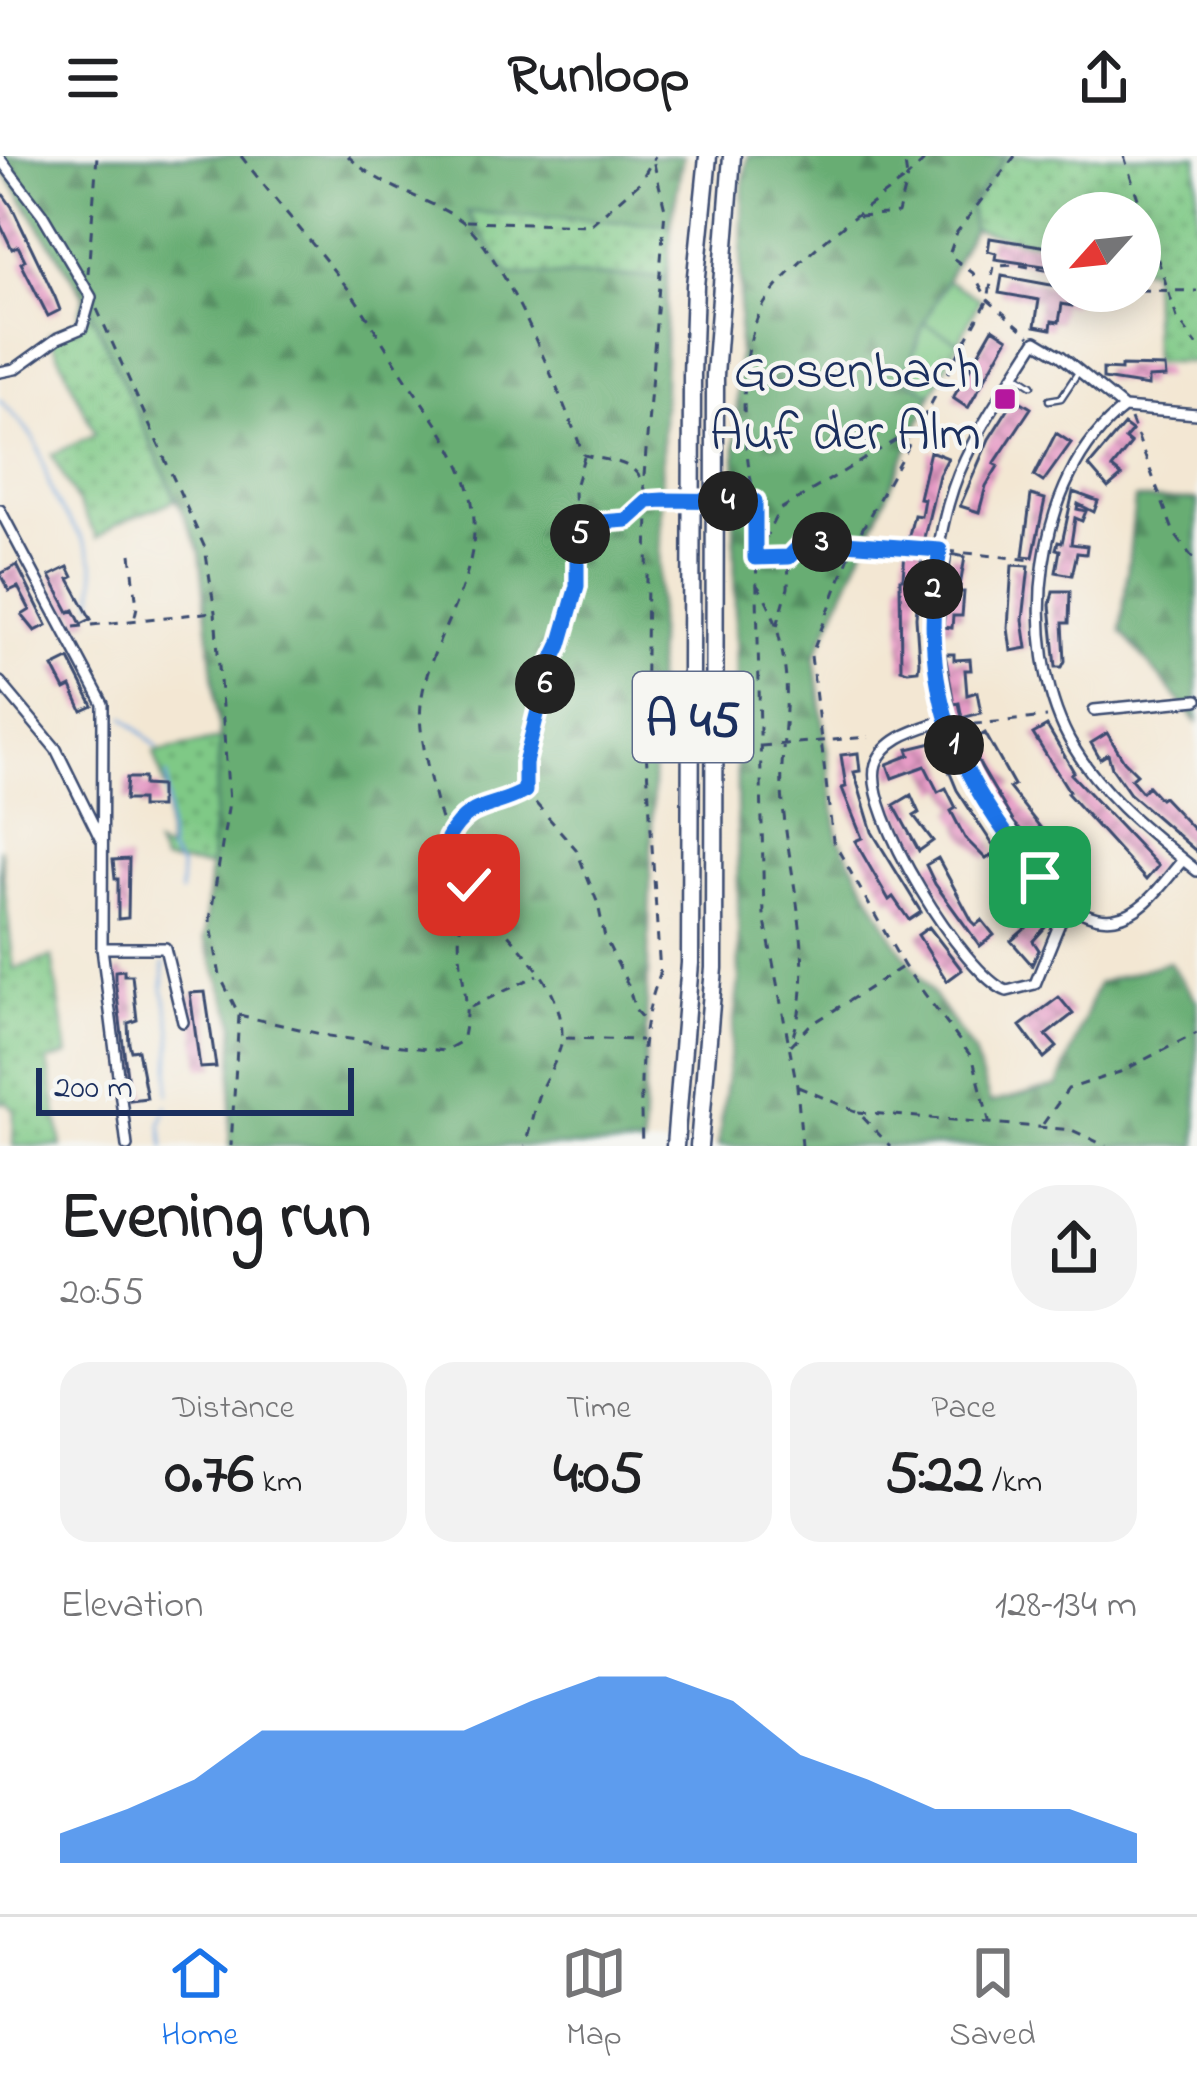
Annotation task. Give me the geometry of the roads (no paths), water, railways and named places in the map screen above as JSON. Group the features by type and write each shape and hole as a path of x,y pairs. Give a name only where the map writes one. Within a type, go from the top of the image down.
{"highway":[{"name":"A 45","path":"675,1146 690,963 692,375 708,156"},
{"name":"A 45","path":"699,1146 714,968 715,375 732,156"}],"street":[{"path":"0,159 42,214 89,292 82,328 58,338 15,369 0,372"},
{"path":"1183,860 1143,905 1104,919 1069,903 1040,877 1001,832 962,765 945,720 932,634 940,550 955,483 967,454 1036,341 1124,408 1197,414"},
{"path":"1124,408 1065,478 1040,594 1043,656 1059,715 1082,760 1102,787 1197,871"},
{"path":"0,510 103,704 102,948 127,1146"},
{"path":"0,682 56,749 102,843"},
{"path":"1094,710 1197,700"},
{"path":"945,720 887,746 876,764 875,785 888,832 938,915 989,981 1018,992 1035,984 1043,973 1069,903"},
{"path":"102,948 151,945 170,952 172,984 183,1022"}],"lane":[{"path":"1049,400 1060,398 1079,371"},
{"path":"1015,374 1032,385"}],"waterway":[{"path":"0,400 34,439 56,501 89,551 93,603"},
{"path":"125,717 157,747"},
{"path":"167,775 169,853 180,867 181,893"},
{"path":"164,964 163,988 172,1029 169,1094"},
{"path":"164,1146 161,1124 167,1105"}],"place":[{"name":"Gosenbach Auf der Alm","path":"1005,399"}]}
